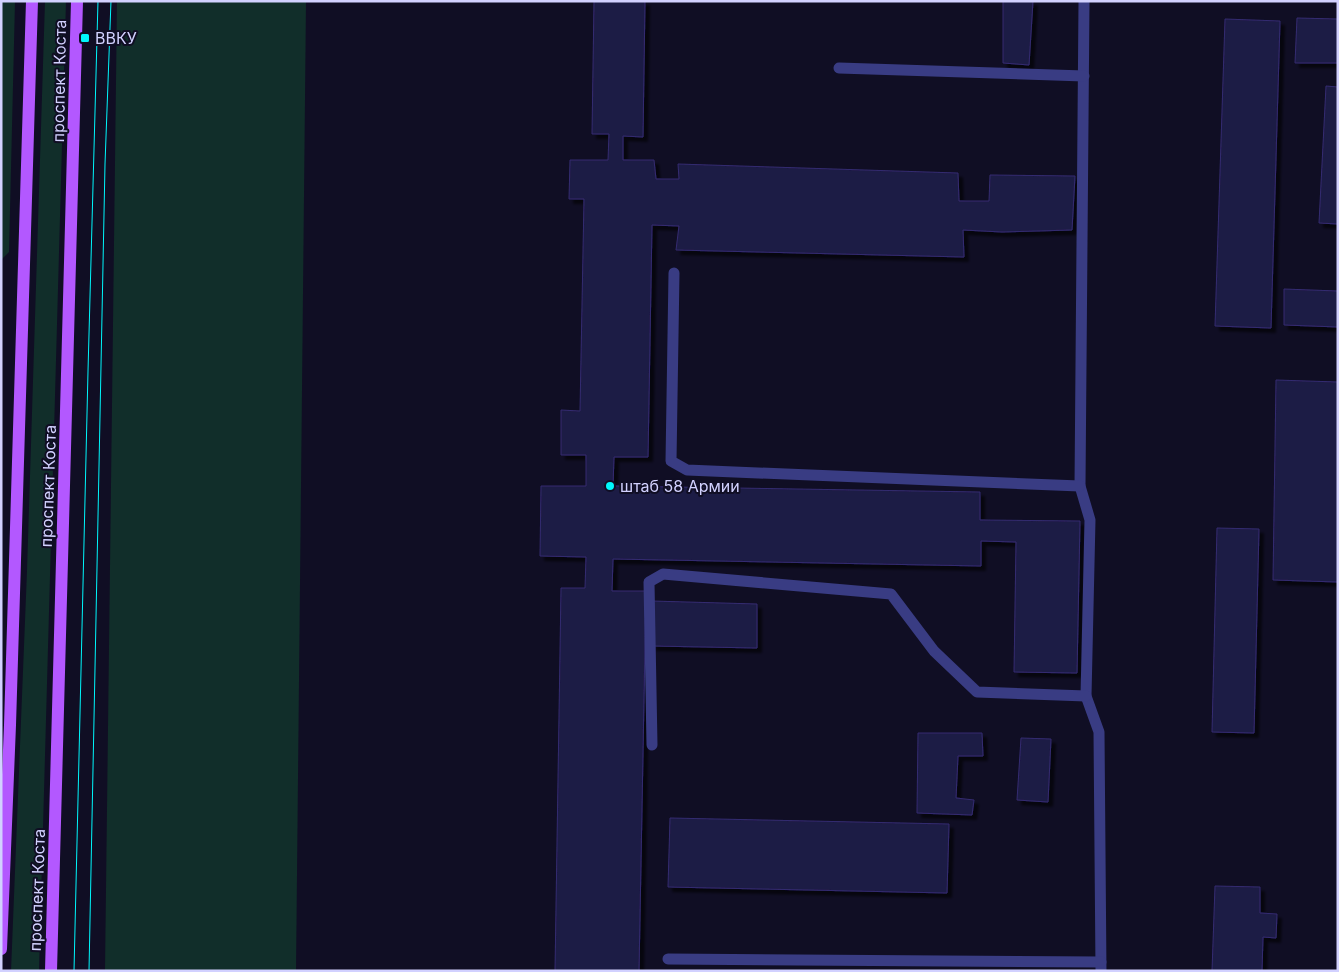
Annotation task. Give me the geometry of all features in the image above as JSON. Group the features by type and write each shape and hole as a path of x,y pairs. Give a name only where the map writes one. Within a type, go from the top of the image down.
{"main road":[{"name":"проспект Коста","path":"1,949 10,725 32,1"},
{"name":"проспект Коста","path":"51,971 77,1"}],"lane":[{"path":"668,958 1101,966 1099,732 1086,696 1090,520 1080,486 1084,1"},
{"path":"839,68 1084,76"},
{"path":"674,273 671,461 679,466 687,470 1080,486"},
{"path":"652,745 649,582 664,574 891,594 934,651 976,692 1086,696"}],"green space":[{"path":"1,1 15,1 9,252 2,259"},
{"path":"45,1 66,1 39,971 11,971 27,571"},
{"path":"117,1 306,1 296,971 105,971"}],"building":[{"name":"штаб 58 Армии","path":"594,1 645,1 643,137 623,136 623,160 654,160 656,179 679,179 678,164 958,173 959,201 989,201 990,175 1075,176 1072,230 1002,232 963,230 964,257 676,250 679,226 652,225 648,457 614,457 613,486 980,492 980,520 1080,521 1077,673 1014,672 1016,542 981,541 981,566 613,559 612,591 646,591 639,971 555,971 561,588 585,588 586,557 540,556 541,486 586,486 586,455 561,455 561,410 580,411 584,199 569,199 570,160 608,160 609,134 592,134"},
{"path":"1003,1 1033,1 1029,65 1003,63"},
{"path":"1297,18 1338,19 1338,63 1295,63"},
{"path":"1225,19 1280,21 1271,328 1215,326"},
{"path":"1326,86 1338,87 1338,224 1319,223"},
{"path":"1284,289 1338,291 1338,327 1284,325"},
{"path":"1276,380 1338,382 1338,582 1273,580"},
{"path":"1217,528 1259,529 1254,733 1212,732"},
{"path":"652,601 757,604 757,648 652,646"},
{"path":"918,733 982,733 983,756 958,756 956,798 974,800 972,815 917,813"},
{"path":"1021,738 1051,739 1048,802 1017,800"},
{"path":"670,818 949,824 947,893 668,887"},
{"path":"1215,886 1260,887 1260,913 1277,914 1276,938 1263,937 1262,971 1212,971"}],"tram line":[{"path":"74,971 98,1"},
{"path":"89,971 105,164 111,1"}],"place":[{"name":"ВВКУ","path":"85,38"},
{"name":"штаб 58 Армии","path":"610,486"}]}
